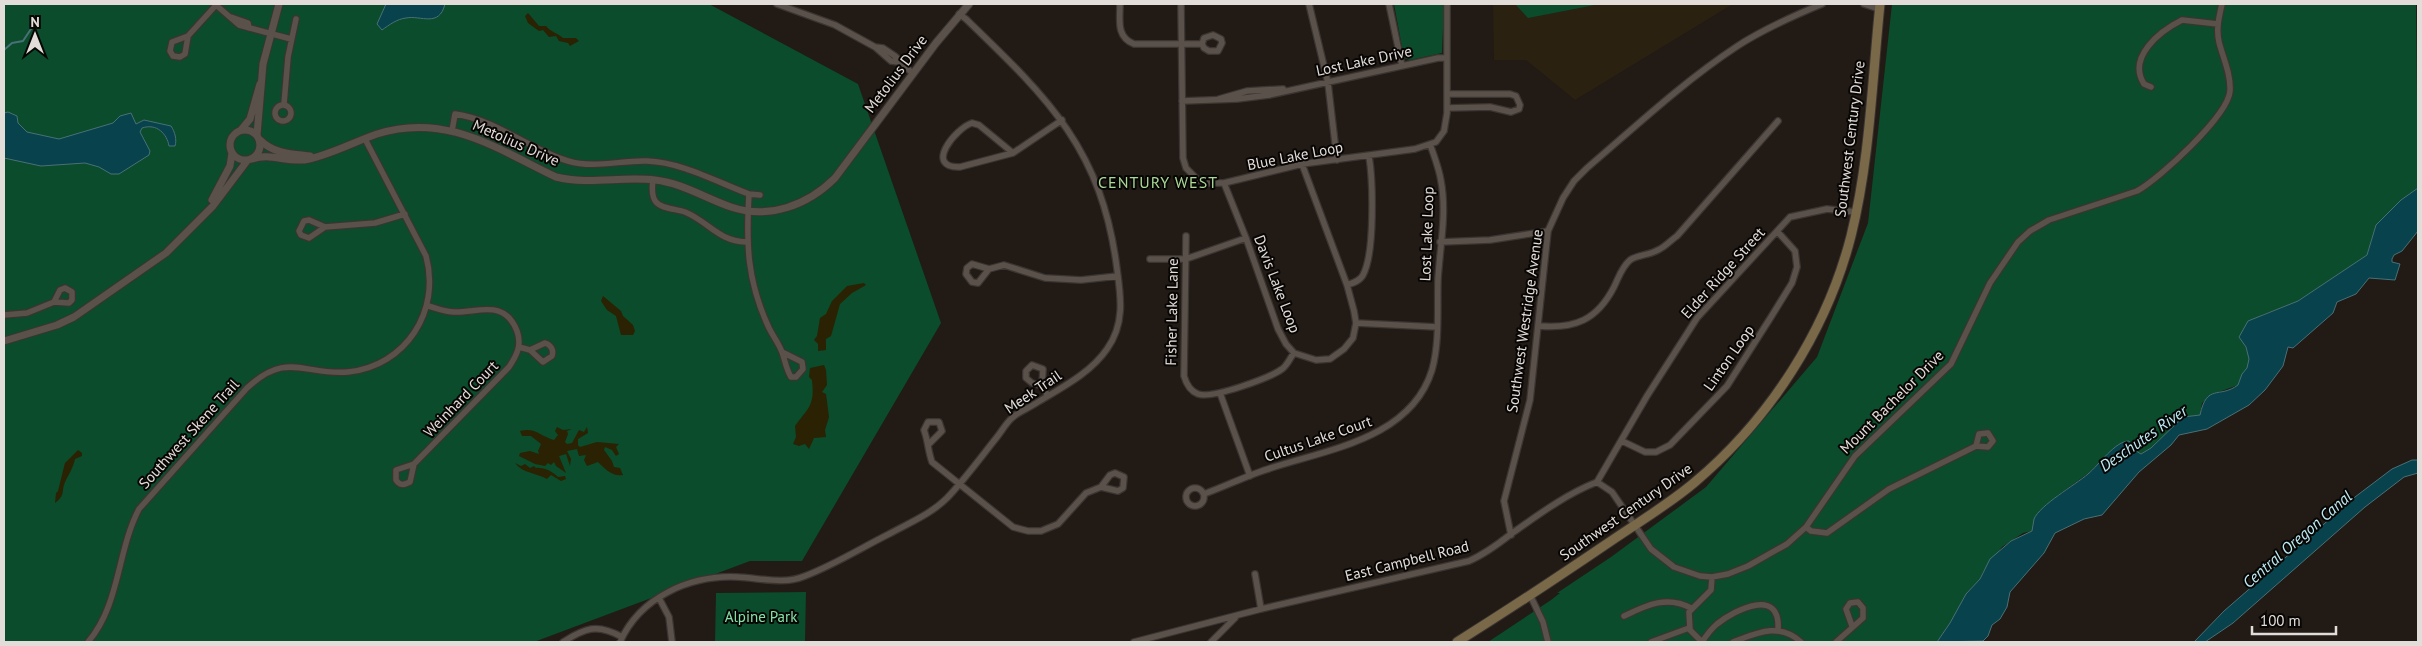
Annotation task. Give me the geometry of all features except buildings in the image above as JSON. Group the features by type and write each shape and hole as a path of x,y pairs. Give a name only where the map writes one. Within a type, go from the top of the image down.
{"main road":[{"name":"Southwest Century Drive","path":"1457,642 1636,525 1695,482 1720,459 1778,392 1811,338 1846,254 1856,212 1865,158 1880,6"}],"street":[{"path":"188,36 217,4 231,17 248,23 249,28 292,39"},
{"path":"209,209 230,166 231,140 235,134 242,130 250,117 261,78 270,33 279,4"},
{"path":"777,4 835,26 875,47 891,61 899,62 913,74"},
{"name":"Metolius Drive","path":"250,160 265,156 297,161 365,138 404,129 452,130 481,139 556,177 568,180 583,182 653,180 666,182 732,207 748,211 788,208 814,196 835,178 959,14 969,4"},
{"path":"1120,4 1120,27 1123,38 1134,44 1202,44"},
{"name":"Blue Lake Loop","path":"1181,4 1183,158 1186,168 1198,180 1206,183 1224,183 1302,164 1369,156 1430,144"},
{"path":"1310,4 1328,83 1336,160"},
{"path":"1389,4 1402,66"},
{"path":"1430,144 1436,142 1444,131 1447,108 1447,4"},
{"name":"Southwest Westridge Avenue","path":"1511,535 1504,501 1530,400 1548,232 1563,198 1574,180 1691,80 1737,46 1793,16 1822,4"},
{"path":"1864,4 1880,6"},
{"name":"Mount Bachelor Drive","path":"1636,525 1651,549 1662,560 1683,572 1712,577 1728,574 1748,566 1787,544 1806,527 1855,456 1950,364 1990,283 2018,242 2030,231 2049,220 2137,191 2149,185 2200,136 2225,106 2230,90 2219,40 2218,24 2222,4"},
{"name":"Meek Trail","path":"621,640 634,619 659,598 676,587 714,577 780,581 802,578 823,569 934,510 958,485 1012,418 1086,371 1108,348 1117,332 1121,316 1121,298 1114,244 1098,187 1078,144 1062,120 1029,80 966,18 959,14"},
{"path":"284,104 296,20"},
{"path":"2151,87 2144,84 2139,70 2143,54 2155,39 2182,20 2218,24"},
{"name":"Lost Lake Drive","path":"1182,101 1219,99 1248,92 1287,90 1328,83 1438,58 1447,58"},
{"path":"4,341 57,325 98,303 166,253 209,209 250,160 259,153 259,138 256,124 262,92 261,78"},
{"path":"1447,94 1510,94 1516,96 1520,105 1519,108 1510,112 1490,107 1447,108"},
{"path":"452,130 455,114 466,116 501,129 555,157 569,162 584,165 647,161 665,162 749,194 760,195"},
{"path":"1013,153 979,125 972,123 964,125 944,150 943,157 946,163 952,167 960,167 1013,153 1062,120"},
{"path":"1539,326 1559,328 1580,322 1599,310 1616,284 1624,266 1631,259 1659,250 1677,236 1778,121"},
{"path":"242,130 252,131 259,138"},
{"name":"Metolius Drive","path":"259,138 271,149 286,153 316,156"},
{"name":"Southwest Skene Trail","path":"88,642 106,613 132,523 139,509 247,388 266,373 290,366 346,372 379,362 399,351 408,342 422,320 428,306 430,270 426,256 365,138"},
{"name":"Lost Lake Loop","path":"1430,144 1438,166 1443,193 1437,327"},
{"path":"232,153 239,159 250,160"},
{"path":"1347,285 1360,279 1366,268 1373,203 1369,156"},
{"path":"1302,164 1347,285 1356,322 1437,327"},
{"path":"653,180 653,194 655,201 659,205 691,215 724,238 746,242"},
{"name":"Davis Lake Loop","path":"1224,183 1246,238 1278,329 1294,354 1316,360 1330,359 1344,349 1353,338 1356,322"},
{"path":"749,194 746,242 751,278 769,328 782,352 786,370 791,377 796,377 803,369 802,362 782,352"},
{"name":"Elder Ridge Street","path":"1597,482 1647,396 1697,318 1790,217 1810,211 1843,209 1856,212"},
{"path":"325,227 375,223 405,214"},
{"name":"Linton Loop","path":"1622,441 1634,449 1645,452 1656,452 1670,445 1727,386 1776,310 1798,267 1795,251 1777,231"},
{"path":"1440,242 1490,240 1548,232"},
{"name":"Fisher Lake Lane","path":"1186,236 1184,376 1186,384 1198,394 1220,392 1284,368 1294,354"},
{"path":"1150,259 1186,259 1246,238"},
{"path":"989,269 1004,266 1045,278 1082,280 1118,276"},
{"path":"4,315 27,314 54,302"},
{"path":"428,306 454,312 484,308 501,312 509,318 516,330 519,347 530,350"},
{"name":"Cultus Lake Court","path":"1204,494 1383,430 1405,414 1421,393 1431,371 1437,347 1437,327"},
{"name":"Weinhard Court","path":"414,464 510,367 519,347"},
{"path":"1042,386 1048,396"},
{"path":"1220,392 1250,476"},
{"path":"929,444 928,451 932,462 958,485 1014,527 1028,531 1041,531 1058,524 1086,493 1101,487"},
{"path":"1806,527 1811,531 1827,533 1889,488 1976,446"},
{"path":"1597,482 1612,492 1636,525"},
{"name":"East Campbell Road","path":"1134,642 1469,561 1498,546 1577,490 1597,482"},
{"path":"1255,574 1261,610"},
{"path":"1712,577 1711,590 1691,608 1689,628 1702,642 1717,624 1739,610 1752,605 1764,605 1774,611 1778,617 1778,630"},
{"path":"1530,595 1543,622 1548,642"},
{"path":"659,598 669,617 672,642"},
{"path":"1624,616 1664,601 1674,601 1691,608"},
{"path":"1211,642 1236,616"},
{"path":"1836,642 1852,626"},
{"path":"1651,642 1689,628"},
{"path":"563,642 583,630 593,629 601,629 621,640"},
{"path":"1736,642 1761,632 1778,630 1786,632 1801,642"}],"shaded area":[{"path":"1493,4 1733,4 1575,100 1526,60 1494,60"}],"green space":[{"path":"4,4 709,4 858,84 941,323 802,561 750,561 534,642 4,642"},
{"path":"1394,4 1444,4 1442,53 1410,60 1404,58"},
{"path":"1515,4 1600,4 1528,18"},
{"path":"1892,4 2416,4 2418,188 2401,200 2376,225 2367,255 2298,301 2262,315 2239,336 2246,347 2249,363 2238,385 2216,393 2202,403 2200,415 2183,417 2151,448 2141,454 2136,452 2135,447 2109,453 2090,472 2057,496 2042,510 2034,520 2032,531 2023,533 2002,547 1980,579 1966,594 1937,642 1488,642 1551,600 1560,593 1557,593 1611,557 1706,487 1817,357 1868,223"},
{"name":"Alpine Park","path":"806,592 805,642 715,642 716,593"}],"sand":[{"path":"528,13 539,26 546,26 563,38 576,38 579,41 570,46 568,43 559,41 556,36 549,37 543,30 539,31 528,23 525,16"},
{"path":"864,283 866,285 852,293 840,304 831,336 826,339 826,350 818,351 818,344 814,340 817,336 820,318 826,314 832,301 847,286"},
{"path":"603,296 621,311 623,316 633,325 635,331 633,335 621,335 616,316 607,310 601,301"},
{"path":"824,365 827,385 822,392 826,394 829,417 825,430 826,437 814,438 809,449 805,444 799,446 793,444 796,437 795,426 810,406 813,389 812,380 809,377 810,368"},
{"path":"557,427 563,430 572,429 567,431 568,434 565,442 567,444 572,443 579,430 584,432 587,427 588,433 578,439 580,447 597,442 619,444 616,447 619,454 616,456 612,450 605,447 604,450 614,467 620,468 623,475 612,473 598,462 587,466 584,460 586,455 579,456 577,449 567,451 571,459 570,466 566,454 559,456 566,473 556,466 554,462 551,465 548,463 545,466 535,464 519,456 520,453 530,451 539,454 538,451 541,444 531,436 522,436 520,431 534,431 554,440 558,435 555,431"},
{"path":"78,450 82,453 82,456 75,459 65,482 62,495 55,503 65,463"},
{"path":"515,463 521,466 525,464 530,468 534,466 544,469 558,477 565,476 566,479 561,481 551,475 547,479 522,469"}],"water":[{"path":"386,4 445,4 442,11 434,18 403,19 393,22 382,30 377,24"},
{"path":"8,112 17,116 18,123 27,132 59,139 113,123 120,116 131,113 136,124 144,120 171,126 174,131 176,144 175,146 169,146 164,134 157,128 147,127 142,128 140,132 150,151 149,155 119,174 111,174 99,167 85,163 41,166 4,158 4,113"},
{"path":"2418,188 2418,231 2402,251 2394,255 2392,259 2392,262 2400,264 2395,280 2369,278 2356,294 2337,302 2333,313 2293,348 2288,347 2283,366 2265,390 2249,405 2207,429 2179,435 2171,445 2139,472 2102,515 2084,519 2055,533 2044,553 2010,592 2007,607 2000,619 1992,625 1988,636 1983,641 1937,642 1966,594 1980,579 1990,559 2011,541 2032,531 2034,519 2043,508 2088,474 2118,445 2129,441 2136,451 2141,454 2151,448 2183,417 2200,415 2206,399 2210,395 2238,385 2242,374 2247,368 2249,359 2246,347 2239,337 2248,321 2298,301 2367,255 2376,225 2401,200"},
{"path":"2412,460 2418,460 2418,473 2404,477 2365,507 2233,623 2205,642 2194,642 2224,611 2355,497 2392,469"}],"waterway":[{"path":"4,50 12,43 23,41 35,23"}],"district":[{"name":"CENTURY WEST","path":"1158,182"}],"water label":[{"name":"Deschutes River","path":"2143,438"},
{"name":"Central Oregon Canal","path":"2297,539"}]}
